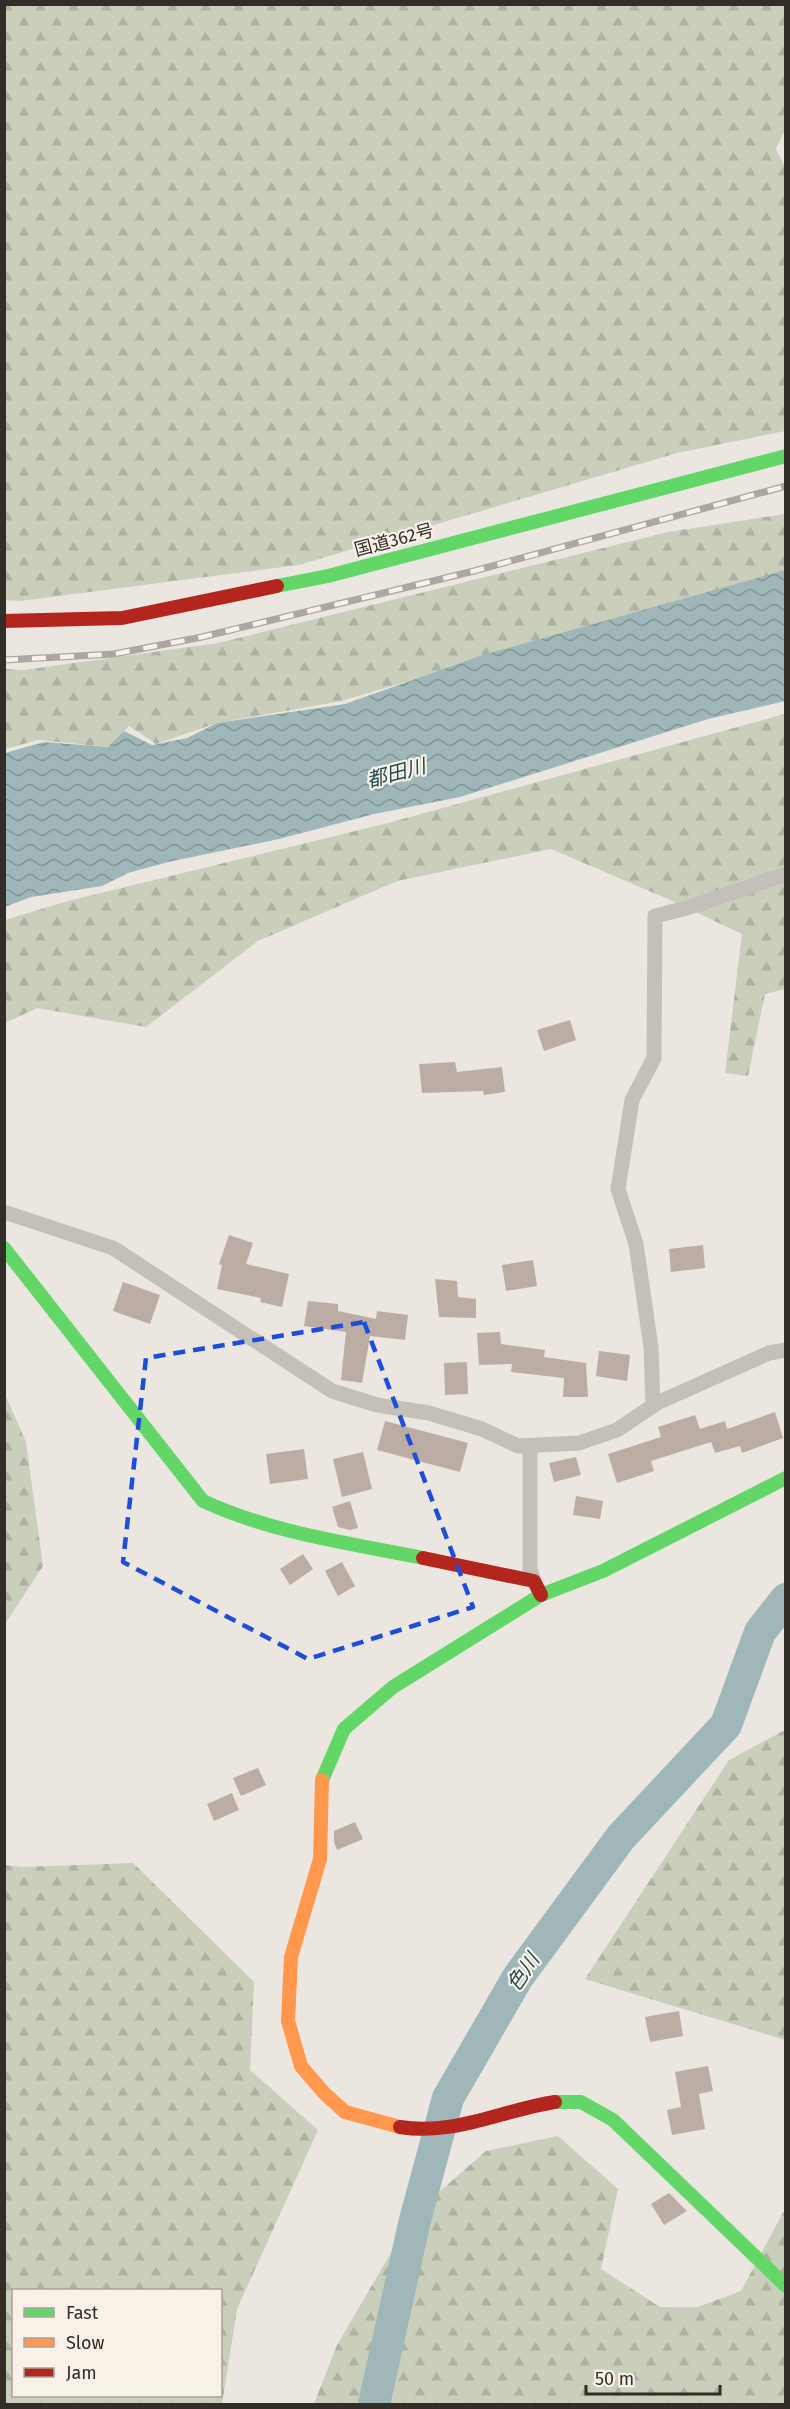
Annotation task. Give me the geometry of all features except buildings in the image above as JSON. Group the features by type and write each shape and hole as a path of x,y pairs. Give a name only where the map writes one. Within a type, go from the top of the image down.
{"main road":[{"name":"国道362号","path":"4,621 122,618 328,576 786,456"},
{"path":"4,1248 203,1501 237,1517 283,1530 538,1588"},
{"path":"786,1478 603,1571 538,1588 393,1687 344,1729 322,1775 319,1820 321,1859 291,1957 288,2021 301,2066 324,2093 345,2112 387,2125 424,2130 470,2125 553,2102 581,2102 613,2120 786,2286"}],"street":[{"path":"653,1406 651,1347 636,1244 618,1189 633,1100 654,1058 655,916 687,908 786,874"},
{"path":"4,1212 112,1248 332,1391 377,1405 429,1413 482,1429 519,1446 579,1443 617,1430 653,1406 769,1353 786,1350"},
{"path":"530,1446 530,1569 538,1588"}],"highlighted area":[{"path":"364,1322 473,1607 308,1659 123,1562 146,1358"}],"green space":[{"path":"5,4 785,5 785,130 776,149 786,169 785,431 677,453 299,565 20,601 5,600"},
{"path":"785,514 785,572 582,629 342,701 217,723 156,744 129,726 109,747 38,740 5,749 5,669 24,670 218,643 668,532"},
{"path":"785,714 785,989 765,994 748,1076 725,1073 742,934 668,899 551,849 397,881 258,941 146,1027 37,1008 5,1023 5,920 68,901 388,823"},
{"path":"5,1394 26,1442 43,1566 5,1624"},
{"path":"785,1730 785,2040 585,1979 729,1760"},
{"path":"133,1863 254,1982 250,2070 318,2130 237,2309 222,2404 5,2404 5,1865 22,1867"},
{"path":"558,2136 618,2189 601,2269 660,2307 698,2307 741,2291 785,2209 785,2404 314,2404 337,2345 413,2215 486,2151"}],"water":[{"name":"都田川","path":"785,570 785,701 708,719 460,797 374,814 279,839 168,862 128,873 102,886 31,897 5,907 5,753 44,742 108,747 124,731 152,745 187,738 217,723 345,704 483,655"}],"waterway":[{"name":"色川","path":"374,2404 415,2220 448,2098 518,1977 621,1837 726,1725 760,1632 786,1599"}],"railway":[{"path":"4,660 114,654 202,637 474,571 786,486"}],"traffic: fast":[{"path":"277,586 328,576 786,456"},
{"path":"4,1248 203,1501 283,1529 423,1558"},
{"path":"322,1780 344,1729 393,1687 541,1595 603,1571 786,1478"},
{"path":"555,2102 581,2102 613,2120 786,2286"}],"traffic: slow":[{"path":"322,1780 320,1859 291,1957 288,2021 301,2066 324,2093 345,2112 400,2127"}],"traffic: jam":[{"path":"4,621 122,618 277,586"},
{"path":"423,1558 534,1581 541,1595"},
{"path":"400,2127 420,2129 459,2125 555,2102"}]}
